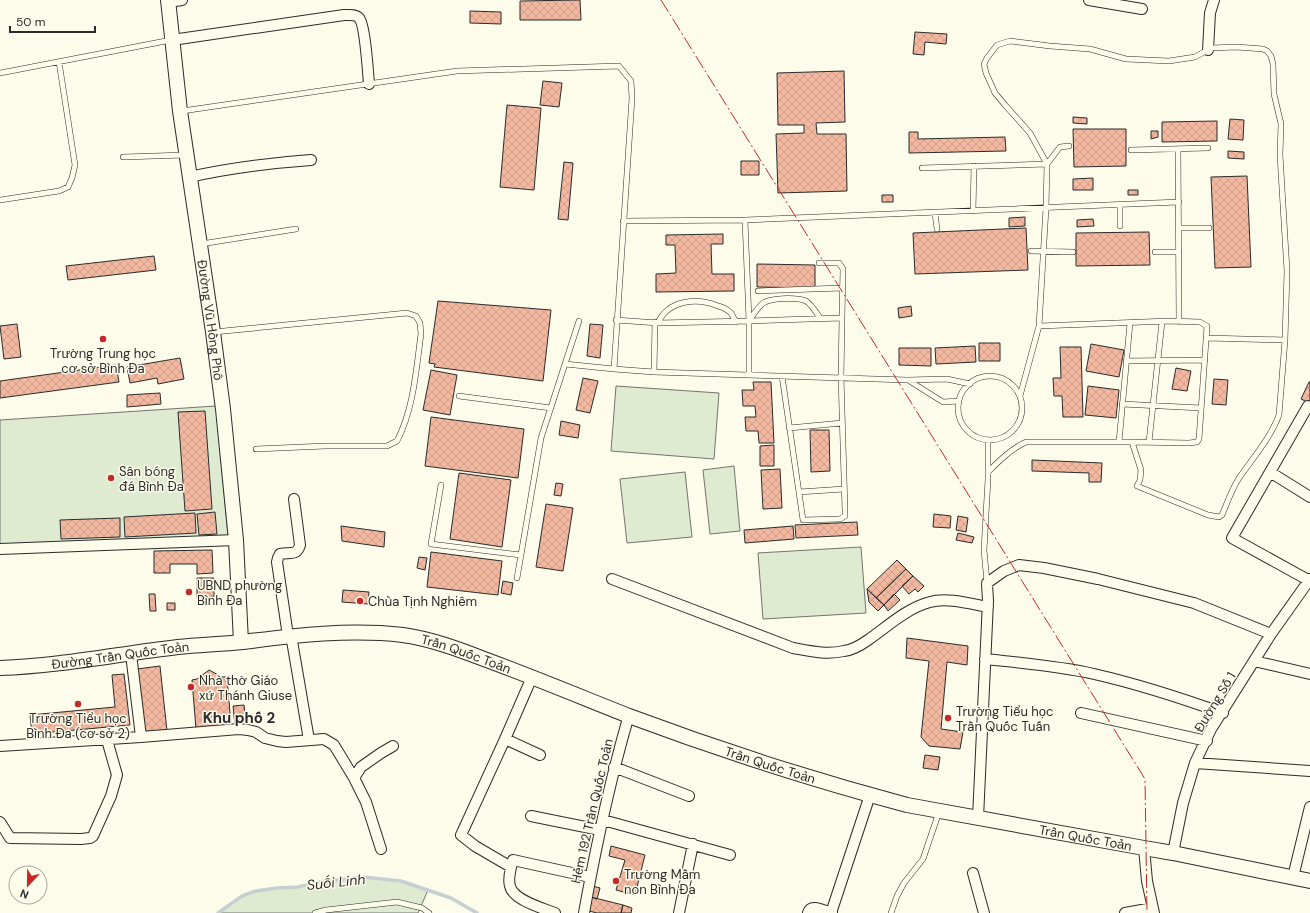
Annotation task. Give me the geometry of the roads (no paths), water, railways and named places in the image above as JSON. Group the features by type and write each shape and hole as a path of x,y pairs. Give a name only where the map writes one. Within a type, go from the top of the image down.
{"main road":[{"name":"Đường Vũ Hồng Phô","path":"173,1 172,40 180,111 213,332 222,408 236,540 242,642"},
{"name":"Trần Quốc Toản","path":"242,642 290,636 340,633 404,636 440,643 629,715 762,763 870,795 907,805 1173,853 1310,880"},
{"name":"Đường Trần Quốc Toản","path":"0,668 30,667 178,647 242,642"}],"street":[{"path":"1089,0 1142,9"},
{"path":"1208,50 1210,13 1214,0"},
{"path":"172,40 344,15 357,16 360,19 363,29 369,84"},
{"path":"189,177 258,164 311,160"},
{"path":"1310,408 1308,406 1232,538 1310,580"},
{"path":"1270,472 1310,497"},
{"path":"294,499 300,545 295,553 280,554 277,562 309,740"},
{"path":"0,549 236,540"},
{"path":"978,818 988,606 987,583 1010,567 1019,565 1044,568 1098,578 1194,603 1271,634"},
{"path":"612,579 793,648 823,653 845,651 860,646 900,616 920,605 942,600 988,606"},
{"name":"Đường Số 1","path":"1173,853 1183,803 1195,763 1211,729 1271,634 1310,580"},
{"path":"131,654 141,737"},
{"path":"985,659 1055,667 1094,674 1163,692 1223,712"},
{"path":"1254,661 1310,674"},
{"path":"510,867 476,846 461,834 506,739 532,677"},
{"path":"1081,713 1207,740"},
{"name":"Hẻm 192 Trần Quốc Toản","path":"584,913 590,877 614,767 629,715"},
{"path":"0,746 107,740 239,729 248,730 265,738 276,741 286,742 324,739 334,745 354,778 366,802 381,849"},
{"path":"506,739 540,755"},
{"path":"0,822 5,839 74,839 90,838 93,836 111,796 117,775 107,740"},
{"path":"354,778 362,767 393,746"},
{"path":"1195,763 1310,771"},
{"path":"614,767 689,796"},
{"path":"808,913 812,908 816,908 832,913 870,795"},
{"path":"1293,877 1310,807"},
{"path":"531,816 601,825 693,844 730,855"},
{"path":"679,913 693,844"},
{"path":"1125,913 1154,911 1146,881 1144,848"},
{"path":"554,913 526,901 512,891 509,885 510,867 513,860 590,877"},
{"path":"973,873 984,913"}],"lane":[{"path":"0,73 172,40"},
{"path":"1020,396 1039,326 1047,164 1030,133 995,93 986,73 984,64 987,58 997,45 1010,41 1090,49 1126,59 1169,61 1196,57 1208,50 1218,47 1267,51 1271,56 1273,64 1274,94 1281,124 1280,155 1287,271 1285,340 1279,416 1275,427 1258,454 1238,480 1222,515 1219,517 1208,515 1137,486 1140,480 1141,470 1132,442"},
{"path":"0,200 59,191 68,187 72,178 75,165 59,62"},
{"path":"180,111 457,71 619,66 631,81 632,98 616,320 614,369"},
{"path":"1047,164 1060,147 1069,146"},
{"path":"1131,150 1208,148"},
{"path":"1178,149 1179,322"},
{"path":"123,157 186,154"},
{"path":"922,168 1047,164"},
{"path":"973,211 974,166"},
{"path":"623,221 745,220 1179,202"},
{"path":"1120,205 1120,226"},
{"path":"936,213 937,229"},
{"path":"745,220 749,321 749,375"},
{"path":"1179,228 1209,228"},
{"path":"200,244 296,229"},
{"path":"1031,251 1073,252"},
{"path":"1155,252 1179,252"},
{"path":"782,376 803,520 840,519 845,516 841,377 843,269 839,263 819,263"},
{"path":"758,291 842,288"},
{"path":"749,321 755,312 765,302 793,298 806,301 815,309 820,318"},
{"path":"654,372 656,322 669,308 683,302 696,301 713,304 722,307 731,313 736,322"},
{"path":"213,332 407,313 416,316 420,323 421,334 410,408 404,428 397,441 387,446 325,446 256,449"},
{"path":"616,320 656,322 736,322 842,318"},
{"path":"517,578 541,438 579,321"},
{"path":"988,472 1003,457 1019,445 1026,442 1189,443 1197,442 1199,439 1207,326 1205,324 1200,322 1162,322 1039,326"},
{"path":"1149,442 1162,322"},
{"path":"1119,442 1130,323"},
{"path":"1206,338 1285,340"},
{"path":"1126,361 1205,360"},
{"path":"565,364 654,372 908,380 947,378 970,384"},
{"path":"988,376 998,377 1011,384 1020,396 1022,406 1021,417 1016,427 1009,435 999,439 988,440 977,437 968,431 960,417 959,401 963,391 978,379 988,376"},
{"path":"908,380 943,402 959,401"},
{"path":"459,396 550,408"},
{"path":"1122,404 1201,408"},
{"path":"789,428 842,423"},
{"path":"987,583 984,550 988,440"},
{"path":"441,485 431,544 521,555"},
{"path":"799,492 844,489"},
{"path":"891,913 897,896 904,883 923,859 939,811"},
{"path":"315,913 326,910 397,902 422,908 429,913"}],"waterway":[{"name":"Suối Linh","path":"218,913 242,896 256,891 298,887 319,882 363,877 401,881 451,898 477,913"}],"place":[{"name":"Trường Trung học cơ sở Bình Đa","path":"103,339"},
{"name":"Sân bóng đá Bình Đa","path":"111,478"},
{"name":"UBND phường Bình Đa","path":"189,592"},
{"name":"Chùa Tịnh Nghiêm","path":"360,601"},
{"name":"Nhà thờ Giáo xứ Thánh Giuse","path":"191,687"},
{"name":"Trường Tiểu học Bình Đa (cơ sở 2)","path":"78,704"},
{"name":"Trường Tiểu học Trần Quốc Tuấn","path":"948,718"},
{"name":"Trường Mầm non Bình Đa","path":"616,881"}],"district":[{"name":"Khu phố 2","path":"239,718"}]}
